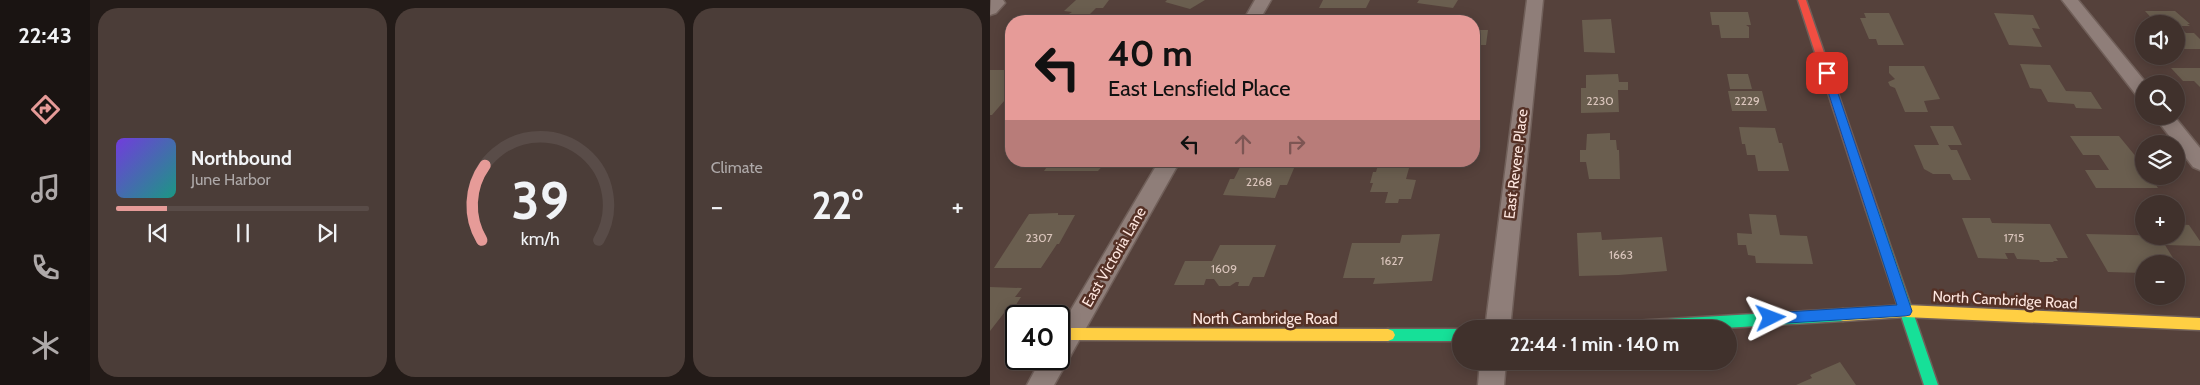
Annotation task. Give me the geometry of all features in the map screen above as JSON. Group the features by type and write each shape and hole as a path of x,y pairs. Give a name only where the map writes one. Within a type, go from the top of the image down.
{"street":[{"path":"1254,15 1263,0"},
{"name":"East Revere Place","path":"1498,320 1535,0"},
{"path":"1802,0 1931,385"},
{"path":"2070,0 2135,81"},
{"path":"2170,125 2200,162"},
{"name":"East Victoria Lane","path":"1070,334 1167,167"},
{"name":"North Cambridge Road","path":"1737,321 1905,311 2200,324"},
{"name":"North Cambridge Road","path":"1070,344 1452,335"},
{"path":"1040,385 1049,370"},
{"path":"1491,385 1493,370"}],"building":[{"path":"1076,0 1109,0 1103,8 1096,8 1090,14 1069,14 1072,12 1064,11"},
{"path":"1167,0 1205,0 1190,9 1165,2"},
{"path":"1323,0 1370,0 1366,8 1319,8"},
{"path":"1419,0 1458,0 1453,8 1417,3"},
{"path":"2145,11 2175,11 2180,15 2149,15"},
{"path":"1710,12 1748,12 1751,25 1746,25 1749,27 1749,38 1721,38 1719,25 1712,25"},
{"path":"1864,13 1889,13 1904,45 1878,45 1876,39 1869,39 1860,18 1866,18"},
{"path":"1994,13 2033,15 2040,29 2032,28 2042,47 2009,45"},
{"path":"1611,19 1615,53 1584,52 1582,20"},
{"path":"2185,20 2190,24 2187,24 2190,26 2185,26"},
{"path":"1480,30 1488,30 1486,45 1480,45"},
{"path":"2185,32 2194,33 2200,39 2200,49 2185,49"},
{"path":"2020,64 2050,65 2066,91 2091,92 2102,109 2076,108 2074,104 2048,102 2041,89 2030,88"},
{"path":"1889,66 1924,66 1940,99 1924,101 1928,112 1905,112 1895,88 1890,86 1888,82 1895,79 1889,73"},
{"path":"2171,68 2200,68 2200,87 2194,81 2185,81 2185,75 2177,75"},
{"path":"990,70 1005,70 1005,100 990,115"},
{"path":"1618,74 1619,82 1628,82 1628,90 1618,90 1619,112 1581,113 1581,88 1586,88 1586,75"},
{"path":"1727,74 1748,74 1752,89 1730,89"},
{"path":"1728,91 1762,91 1767,111 1732,111"},
{"path":"1930,126 1953,126 1962,145 1948,145 1951,150 1957,150 1971,180 1953,180 1950,174 1933,174 1924,169 1914,145 1939,145"},
{"path":"1739,127 1775,128 1779,143 1782,143 1789,171 1758,171 1755,155 1747,155 1745,144 1742,144"},
{"path":"1610,133 1610,140 1616,140 1617,150 1619,150 1620,179 1589,179 1586,162 1580,162 1580,150 1586,150 1587,134"},
{"path":"2070,136 2119,136 2135,155 2135,185 2156,185 2158,188 2096,188 2085,170 2109,170 2099,155 2083,155"},
{"path":"1047,167 1102,167 1098,171 1044,171"},
{"path":"1240,167 1294,167 1287,185 1280,185 1275,198 1223,195 1230,179 1234,179"},
{"path":"1377,167 1409,167 1406,179 1416,180 1411,199 1399,199 1398,203 1385,203 1388,192 1370,192 1373,183 1370,183 1373,172 1376,172"},
{"path":"1058,213 1058,215 1075,215 1059,244 1057,244 1041,268 994,268 1029,214"},
{"path":"1749,214 1776,215 1780,235 1807,236 1813,264 1756,263 1755,256 1748,255 1746,245 1738,245 1737,233 1752,234"},
{"path":"1962,218 1990,218 1992,223 2050,224 2068,258 2056,258 2058,261 2054,262 2040,262 2039,260 2017,259 2014,253 2005,253 2008,259 1978,258"},
{"path":"2185,225 2189,225 2200,241 2200,246 2165,245 2185,245"},
{"path":"1601,232 1602,240 1662,237 1667,271 1579,276 1577,233"},
{"path":"1440,234 1432,281 1373,284 1375,278 1343,278 1352,243 1400,243 1402,235"},
{"path":"2086,234 2135,235 2135,245 2165,245 2171,255 2135,255 2135,273 2108,272"},
{"path":"1220,245 1276,245 1264,277 1253,277 1249,286 1238,286 1239,282 1236,282 1230,286 1219,286 1214,279 1206,279 1204,285 1174,285 1185,261 1212,261"},
{"path":"990,287 1022,288 1015,297 1021,297 1016,305 1005,305 1005,313 990,331"},
{"path":"1840,362 1856,385 1796,385 1812,378 1810,375"}],"traffic: fast":[{"path":"1872,210 1931,385"},
{"path":"1737,321 1843,315"},
{"path":"1388,335 1452,335"}],"traffic: slow":[{"path":"1843,315 1905,311 2200,324"},
{"path":"1070,334 1388,335"}],"traffic: jam":[{"path":"1802,0 1872,210"}],"route":[{"path":"1771,318 1905,311 1827,73"}]}
